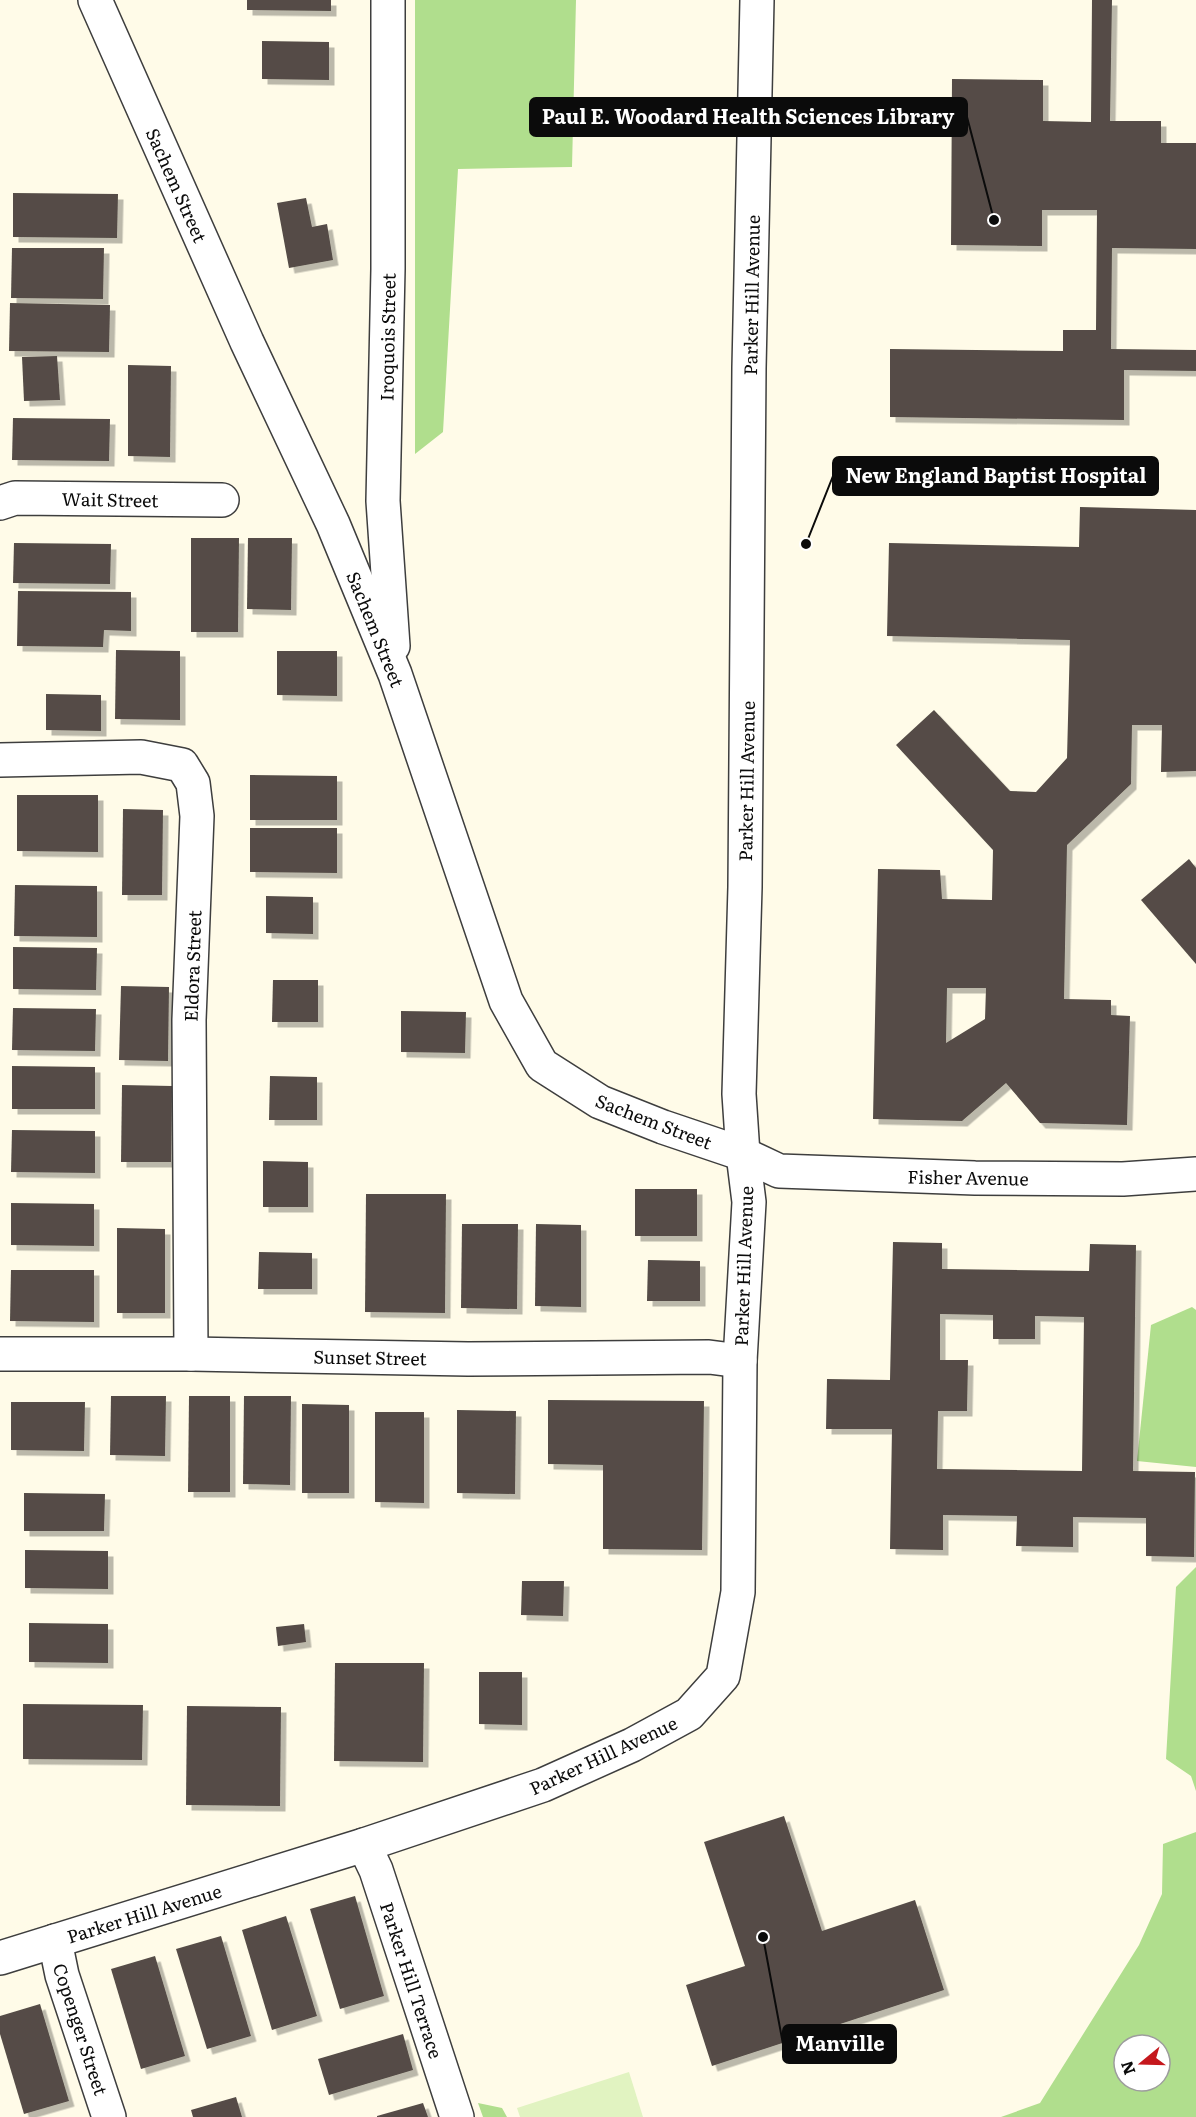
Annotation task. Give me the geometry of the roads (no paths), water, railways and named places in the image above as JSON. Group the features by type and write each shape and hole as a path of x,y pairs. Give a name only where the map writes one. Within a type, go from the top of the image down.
{"street":[{"name":"Sachem Street","path":"95,0 247,342 333,524 395,674 506,1001 542,1065 600,1102 663,1127 743,1154"},
{"name":"Iroquois Street","path":"388,0 388,268 383,501 395,674"},
{"name":"Parker Hill Avenue","path":"0,1958 364,1845 543,1785 632,1744 689,1714 723,1676 738,1592 740,1361 749,1202 739,1094 745,886 749,368 757,0"},
{"name":"Wait Street","path":"0,503 15,498 222,500"},
{"name":"Eldora Street","path":"0,760 141,757 182,765 193,783 197,816 189,1020 190,1354"},
{"name":"Fisher Avenue","path":"743,1154 779,1171 975,1178 1123,1179 1196,1174"},
{"name":"Sunset Street","path":"0,1354 190,1354 468,1359 708,1357 740,1361"},
{"name":"Parker Hill Terrace","path":"364,1845 376,1870 458,2117"},
{"name":"Copenger Street","path":"55,1941 62,1975 109,2117"}],"place":[{"name":"Paul E. Woodard Health Sciences Library","path":"994,220"},
{"name":"New England Baptist Hospital","path":"806,544"},
{"name":"Manville","path":"763,1937"}]}
